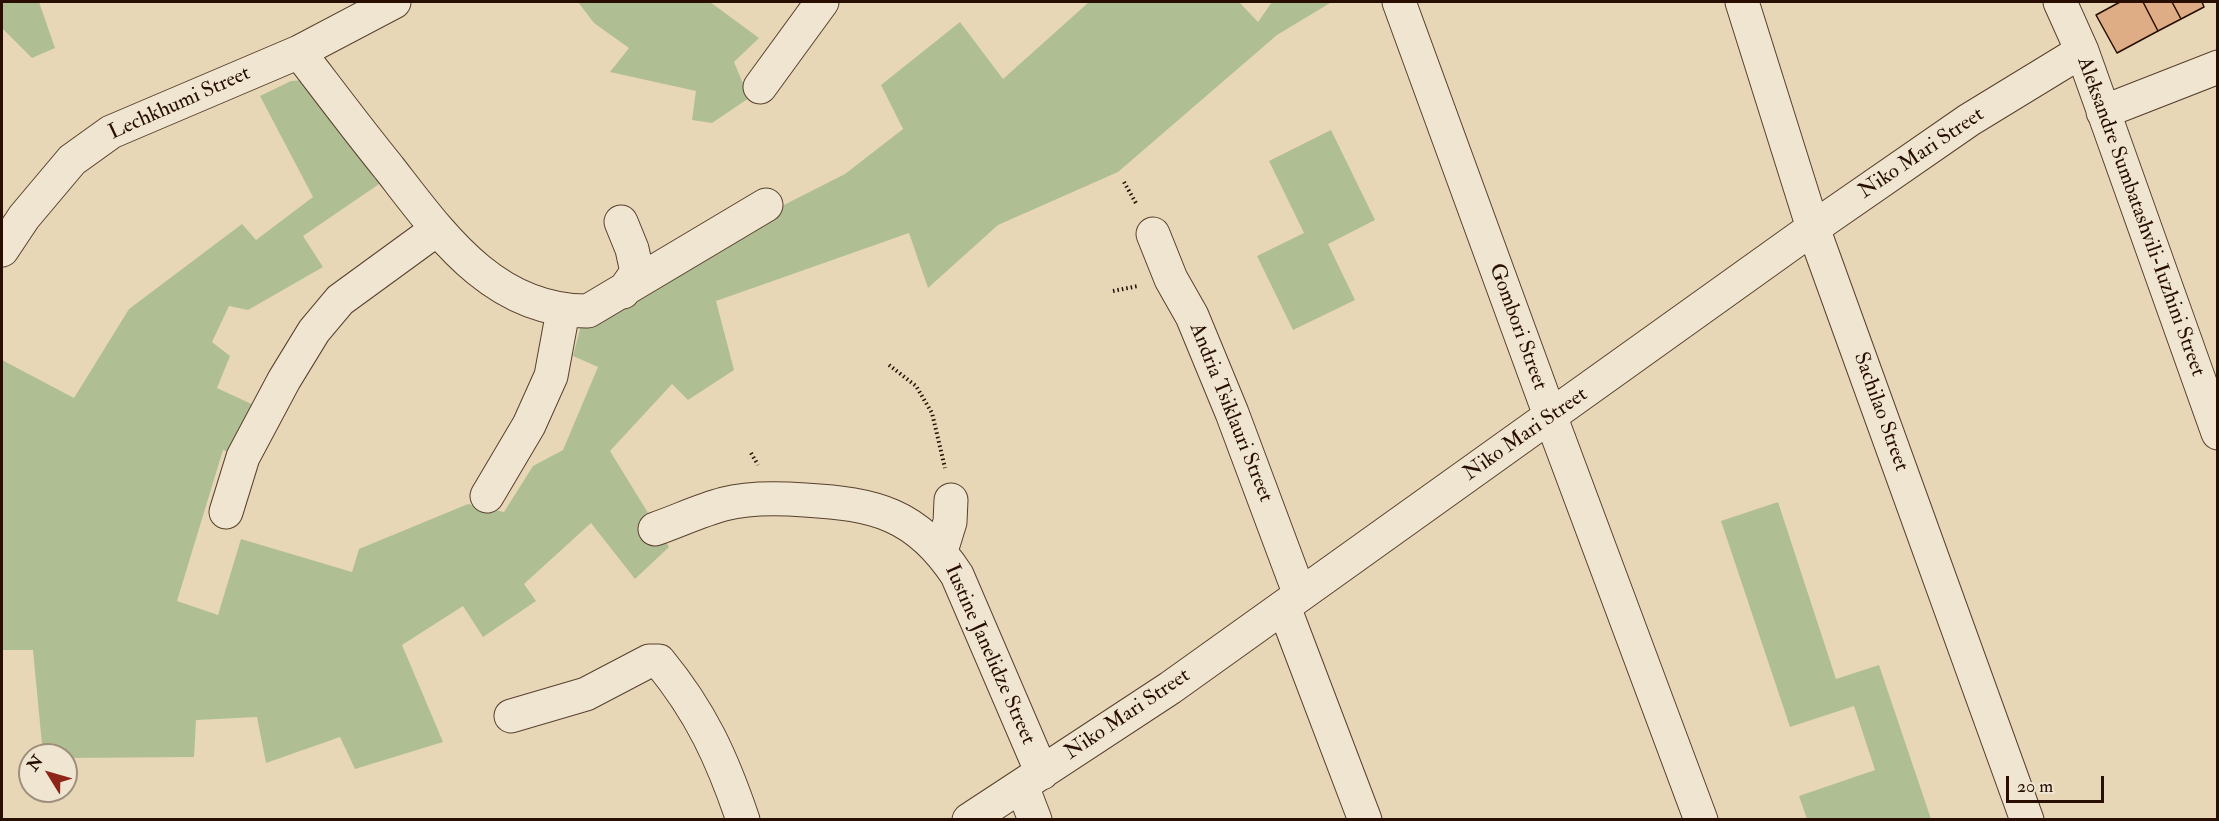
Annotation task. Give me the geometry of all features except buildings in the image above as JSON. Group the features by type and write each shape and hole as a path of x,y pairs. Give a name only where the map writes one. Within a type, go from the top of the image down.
{"street":[{"name":"Lechkhumi Street","path":"2,250 24,218 72,160 111,132 299,52 394,2"},
{"path":"760,87 822,2"},
{"name":"Gombori Street","path":"1399,2 1701,819"},
{"name":"Sachilao Street","path":"1742,2 1813,228 2027,819"},
{"name":"Aleksandre Sumbatashvili-Iuzhini Street","path":"2060,2 2082,51 2217,433"},
{"name":"Niko Mari Street","path":"969,819 1170,688 1551,418 1813,228 1969,120 2082,51"},
{"path":"299,52 436,230 495,283 533,304 563,311 588,311 766,205"},
{"path":"2103,112 2217,67"},
{"path":"621,222 632,249 637,272 623,292"},
{"path":"226,512 243,457 284,380 314,331 340,300 436,230"},
{"name":"Andria Tsiklauri Street","path":"1153,234 1171,279 1192,316 1232,413 1365,819"},
{"path":"487,496 529,425 551,376 563,311"},
{"path":"655,529 724,504 776,498 843,502 883,511 910,525 936,545 950,522 951,500"},
{"name":"Iustine Janelidze Street","path":"936,545 957,575 1032,779 1035,819"},
{"path":"511,716 586,694 654,660 662,665 699,714 723,761 743,819"}],"path":[{"path":"889,365 916,386 932,413 951,500"}],"green space":[{"path":"2,2 39,2 55,48 32,58 2,28"},
{"path":"578,2 710,2 759,38 734,62 749,98 712,123 692,120 696,91 610,72 629,48 594,23"},
{"path":"1089,2 1239,2 1258,22 1272,2 1330,3 1277,35 1118,172 998,225 928,288 909,233 716,301 734,370 688,400 672,384 610,451 669,547 635,579 591,523 524,584 536,601 483,637 463,606 402,645 443,742 355,769 340,737 266,763 257,717 196,720 194,757 78,758 78,743 42,743 33,650 2,650 2,360 74,398 129,309 242,224 256,240 313,197 260,96 291,81 306,80 385,180 303,236 323,267 248,310 229,306 212,342 230,356 217,388 258,407 234,454 223,450 177,601 218,615 241,539 352,572 359,549 468,504 504,512 533,466 563,450 598,367 573,356 582,321 774,210 845,174 903,129 881,85 960,22 1003,79"},
{"path":"1331,130 1375,220 1328,244 1355,300 1293,330 1257,256 1304,233 1269,161"},
{"path":"1778,502 1836,679 1879,665 1931,819 1807,819 1799,796 1875,770 1854,706 1790,727 1721,521"}]}
